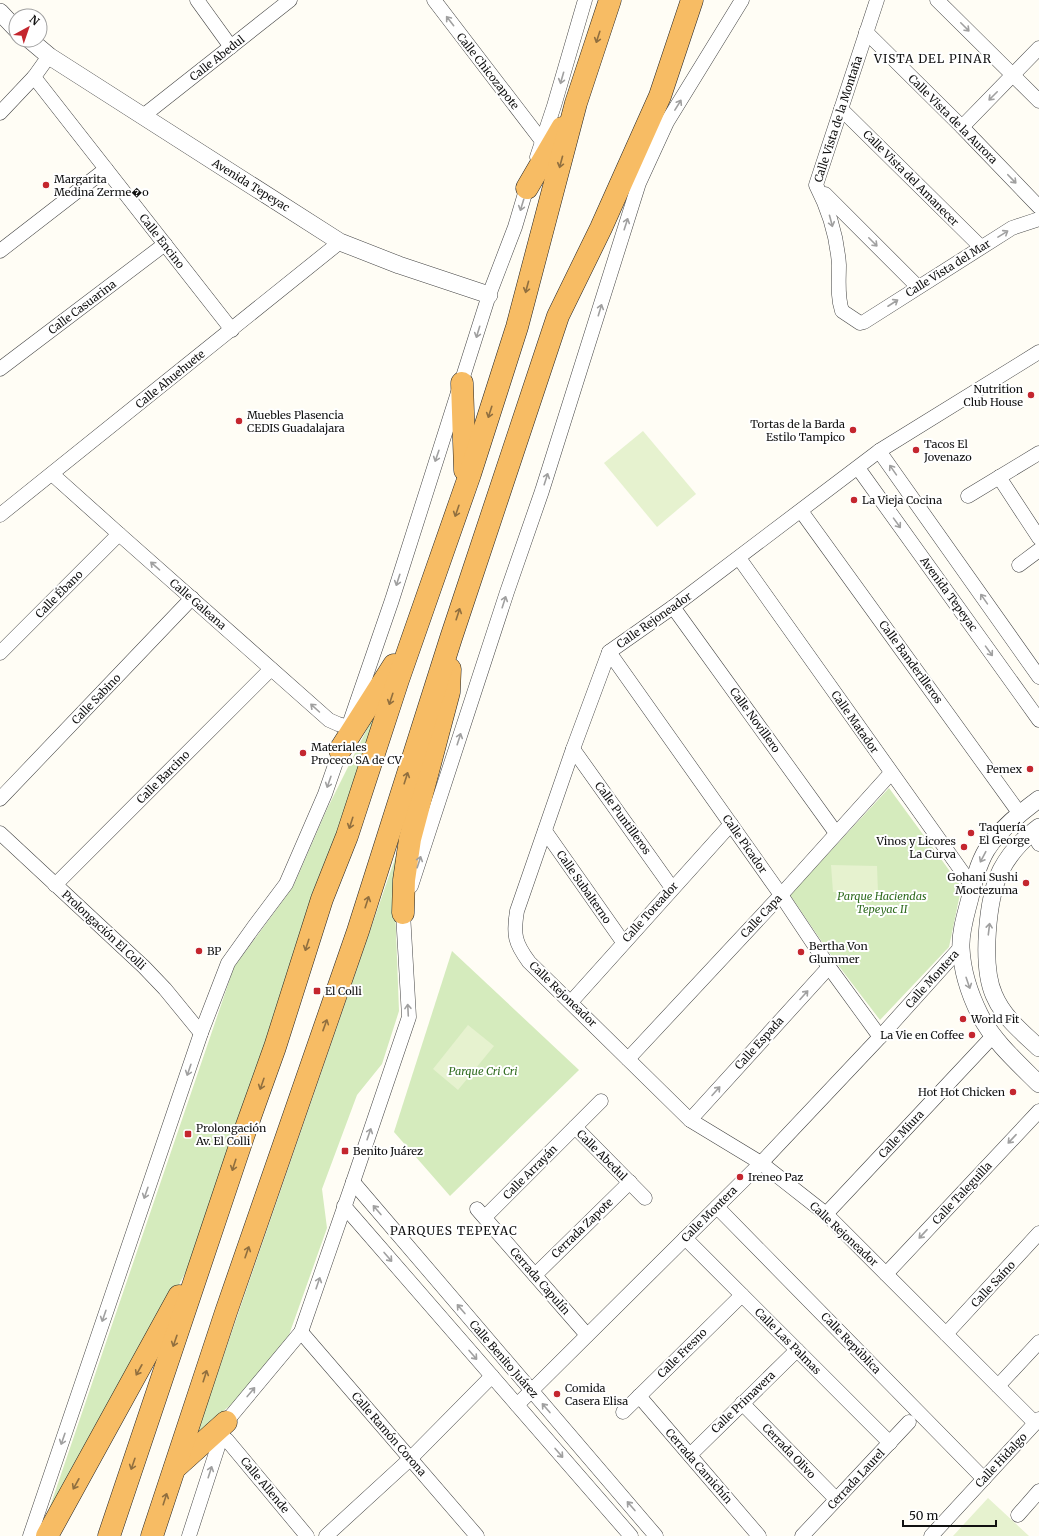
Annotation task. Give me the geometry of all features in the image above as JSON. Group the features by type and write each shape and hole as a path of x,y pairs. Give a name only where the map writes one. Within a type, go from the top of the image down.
{"highway":[{"path":"110,1536 275,1047 322,899 346,836 466,485 516,327 576,103 610,0"},
{"path":"152,1536 226,1312 358,931 451,638 558,316 601,228 660,96 692,0"},
{"path":"527,188 576,103"},
{"path":"462,383 466,485"},
{"path":"340,750 414,634"},
{"path":"403,913 404,880 410,839 449,692 451,638"},
{"path":"47,1536 172,1310 210,1237"},
{"path":"174,1469 223,1429"}],"street":[{"path":"197,0 231,47"},
{"name":"Calle Abedul","path":"143,116 290,0"},
{"name":"Calle Chicozapote","path":"434,0 542,141"},
{"path":"30,1536 201,1033 228,963 252,928 286,884 325,794 392,600 489,295 515,227 584,0"},
{"path":"189,1536 223,1429 301,1332 409,1017 403,913 507,592 542,491 639,183 667,122 742,0"},
{"name":"Calle Vista de la Montaña","path":"860,323 842,311 836,241 826,205 816,185 877,0"},
{"path":"937,0 1039,101"},
{"path":"0,12 8,20"},
{"name":"Calle Vista de la Aurora","path":"866,32 962,127 1039,207"},
{"name":"Avenida Tepeyac","path":"40,48 49,56 340,242 399,265 489,295"},
{"path":"962,127 1039,48"},
{"path":"0,113 34,77 49,56"},
{"name":"Calle Encino","path":"34,77 232,330"},
{"name":"Calle Vista del Amanecer","path":"841,109 981,248"},
{"path":"0,251 106,169"},
{"path":"816,185 918,287"},
{"name":"Calle Vista del Mar","path":"860,323 1012,228 1039,220"},
{"name":"Calle Ahuehuete","path":"1,513 52,474 340,242"},
{"name":"Calle Casuarina","path":"0,369 164,244"},
{"name":"Calle Rejoneador","path":"1037,1421 998,1386 826,1214 761,1163 690,1120 529,962 516,940 514,925 517,911 573,749 609,652 739,558 879,451 1039,352"},
{"path":"879,451 1039,677"},
{"path":"968,496 1039,453"},
{"name":"Avenida Tepeyac","path":"858,468 1039,720"},
{"name":"Calle Galeana","path":"52,474 329,720 348,727"},
{"path":"999,477 1039,538"},
{"name":"Calle Banderilleros","path":"801,511 1020,814"},
{"name":"Calle Ébano","path":"0,653 119,534"},
{"path":"1019,565 1039,550"},
{"name":"Calle Matador","path":"739,558 973,887"},
{"name":"Calle Sabino","path":"0,799 192,598"},
{"name":"Calle Novillero","path":"673,607 836,833"},
{"name":"Calle Picador","path":"609,652 781,895 829,967 880,1037"},
{"name":"Calle Barcino","path":"55,885 272,669"},
{"name":"Calle Puntilleros","path":"573,749 672,888"},
{"name":"Calle Capa","path":"628,1059 781,895 891,773"},
{"path":"1039,799 1020,814 997,836 987,849 979,864 964,922 961,947 963,970 980,1015 993,1036 1039,1083"},
{"name":"Calle Toreador","path":"571,1002 623,942 731,824"},
{"name":"Calle Subalterno","path":"545,831 623,942"},
{"name":"Prolongación El Colli","path":"0,833 144,967 201,1033"},
{"path":"1037,834 1013,852 994,887 986,952 988,973 994,995 1009,1019 1039,1048"},
{"name":"Calle Montera","path":"517,1405 761,1163 880,1037 961,947"},
{"name":"Calle Espada","path":"690,1120 829,967"},
{"name":"Calle Miura","path":"826,1214 993,1036"},
{"name":"Calle Arrayán","path":"481,1213 575,1127 601,1101"},
{"name":"Calle Taleguilla","path":"886,1274 1039,1111"},
{"name":"Calle Abedul","path":"575,1127 645,1198"},
{"name":"Calle Benito Juárez","path":"353,1182 656,1536"},
{"name":"Cerrada Zapote","path":"535,1275 630,1182"},
{"name":"Calle Benito Juárez","path":"344,1206 631,1536"},
{"name":"Calle República","path":"717,1206 984,1479"},
{"name":"Cerrada Capulín","path":"481,1213 588,1335"},
{"name":"Calle Saíno","path":"946,1334 1039,1233"},
{"name":"Calle Las Palmas","path":"685,1238 890,1443"},
{"name":"Calle Fresno","path":"623,1412 742,1295"},
{"name":"Calle Ramón Corona","path":"301,1332 477,1536"},
{"path":"998,1386 1039,1342"},
{"name":"Calle Primavera","path":"690,1455 797,1350"},
{"path":"326,1536 410,1459 492,1376"},
{"name":"Cerrada Camichín","path":"639,1396 759,1536"},
{"name":"Cerrada Olivo","path":"742,1403 836,1499"},
{"name":"Calle Hidalgo","path":"931,1536 1037,1421"},
{"name":"Cerrada Laurel","path":"802,1536 909,1422"},
{"name":"Calle Allende","path":"223,1429 227,1440 307,1536"},
{"path":"1018,1515 1039,1491"}],"green space":[{"path":"643,431 696,494 657,527 604,463"},
{"path":"391,681 193,1259 40,1536 234,967 293,887 327,809"},
{"name":"Parque Haciendas Tepeyac II","path":"889,788 960,885 960,894 949,947 880,1020 835,961 790,895"},
{"path":"400,844 394,879 399,1011 382,1064 357,1095 322,1189 327,1228 289,1335 233,1403 197,1433"},
{"path":"831,865 877,866 878,893 833,892"},
{"name":"Parque Cri Cri","path":"452,951 579,1070 450,1196 394,1132"},
{"path":"468,1025 494,1046 458,1090 433,1069"},
{"path":"988,1498 1029,1536 953,1536"}],"place":[{"name":"Margarita Medina Zerme�o","path":"46,185"},
{"name":"Nutrition Club House","path":"1031,395"},
{"name":"Muebles Plasencia CEDIS Guadalajara","path":"239,421"},
{"name":"Tortas de la Barda Estilo Tampico","path":"853,430"},
{"name":"Tacos El Jovenazo","path":"916,450"},
{"name":"La Vieja Cocina","path":"854,500"},
{"name":"Materiales Proceco SA de CV","path":"303,753"},
{"name":"Pemex","path":"1030,769"},
{"name":"Taquería El George","path":"971,833"},
{"name":"Vinos y Licores La Curva","path":"964,847"},
{"name":"Gohani Sushi Moctezuma","path":"1026,883"},
{"name":"BP","path":"199,951"},
{"name":"Bertha Von Glummer","path":"801,952"},
{"name":"El Colli","path":"317,991"},
{"name":"World Fit","path":"963,1019"},
{"name":"La Vie en Coffee","path":"972,1035"},
{"name":"Hot Hot Chicken","path":"1013,1092"},
{"name":"Prolongación Av. El Colli","path":"188,1134"},
{"name":"Benito Juárez","path":"345,1151"},
{"name":"Ireneo Paz","path":"740,1177"},
{"name":"Comida Casera Elisa","path":"557,1394"}],"district":[{"name":"VISTA DEL PINAR","path":"933,58"},
{"name":"PARQUES TEPEYAC","path":"454,1230"}]}
